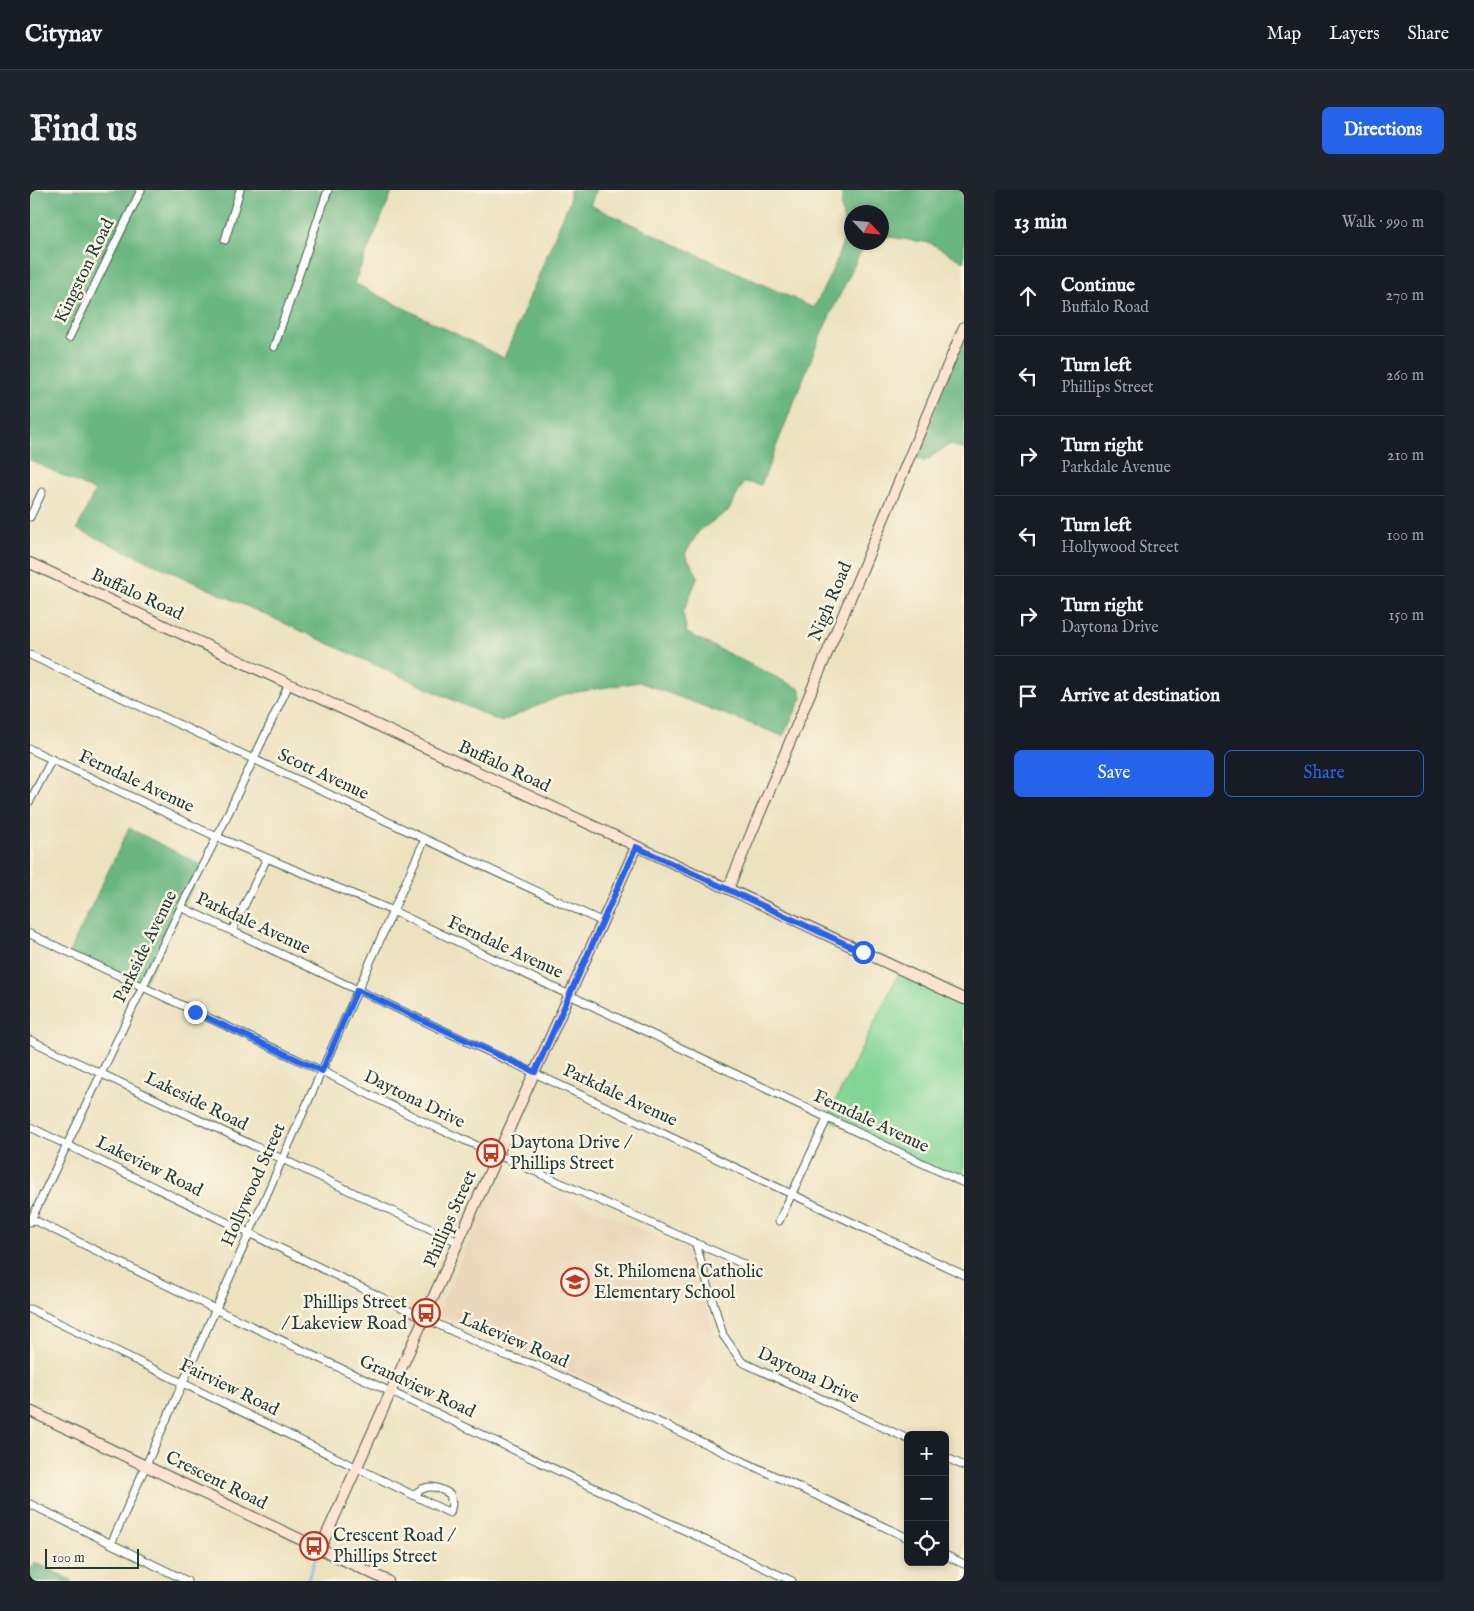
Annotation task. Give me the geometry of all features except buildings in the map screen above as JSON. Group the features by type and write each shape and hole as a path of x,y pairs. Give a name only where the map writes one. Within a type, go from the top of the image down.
{"street":[{"name":"Kingston Road","path":"69,338 141,190"},
{"path":"225,240 240,190"},
{"path":"274,347 328,190"},
{"name":"Nigh Road","path":"728,890 964,327"},
{"path":"30,517 42,492"},
{"name":"Buffalo Road","path":"30,563 964,999"},
{"name":"Scott Avenue","path":"30,655 603,922"},
{"name":"Parkside Avenue","path":"31,1220 181,907 218,837 289,684"},
{"name":"Ferndale Avenue","path":"30,749 218,837 393,911 964,1183"},
{"path":"30,801 52,759"},
{"name":"Hollywood Street","path":"111,1544 425,839"},
{"name":"Phillips Street","path":"322,1550 391,1391 636,847"},
{"path":"232,931 267,858"},
{"name":"Parkdale Avenue","path":"181,907 964,1275"},
{"name":"Daytona Drive","path":"30,934 322,1071 497,1156 696,1245 723,1335 742,1362 904,1437"},
{"name":"Lakeside Road","path":"30,1040 458,1242"},
{"path":"778,1221 827,1118"},
{"name":"Lakeview Road","path":"30,1126 424,1318 504,1355 536,1365 904,1536"},
{"name":"Grandview Road","path":"31,1220 215,1309 792,1581"},
{"path":"696,1245 743,1264"},
{"name":"Fairview Road","path":"30,1309 358,1467 414,1495 450,1512 452,1504 450,1494 438,1487 428,1486 414,1495"},
{"name":"Crescent Road","path":"30,1411 388,1581"},
{"path":"949,1459 964,1466"},
{"path":"30,1504 187,1581"},
{"path":"949,1557 964,1564"}],"shaded area":[{"name":"St. Philomena Catholic Elementary School","path":"501,1168 690,1251 720,1356 686,1422 437,1314"}],"green space":[{"path":"30,190 393,190 354,283 504,358 570,200 570,190 596,190 590,205 814,308 835,265 844,238 844,250 862,250 821,334 761,485 744,482 729,510 699,531 685,554 698,576 683,613 687,633 800,689 802,698 783,736 639,682 565,694 501,722 77,529 95,491 30,460"},
{"path":"843,190 964,190 964,262 930,243 889,237 889,205 844,205 844,222 841,207"},
{"path":"964,334 964,450 950,444 925,461 917,459"},
{"path":"129,828 203,866 142,988 69,953"},
{"path":"901,969 964,999 964,1182 827,1118"},
{"path":"34,1562 73,1581 30,1581 30,1570"}],"waterway":[{"path":"307,1581 318,1553"}],"place":[{"name":"Daytona Drive / Phillips Street","path":"491,1153"},
{"name":"St. Philomena Catholic Elementary School","path":"575,1282"},
{"name":"Phillips Street / Lakeview Road","path":"426,1313"},
{"name":"Crescent Road / Phillips Street","path":"314,1546"}],"route":[{"path":"195,1012 322,1071 357,990 535,1072 636,847 863,952"}]}
